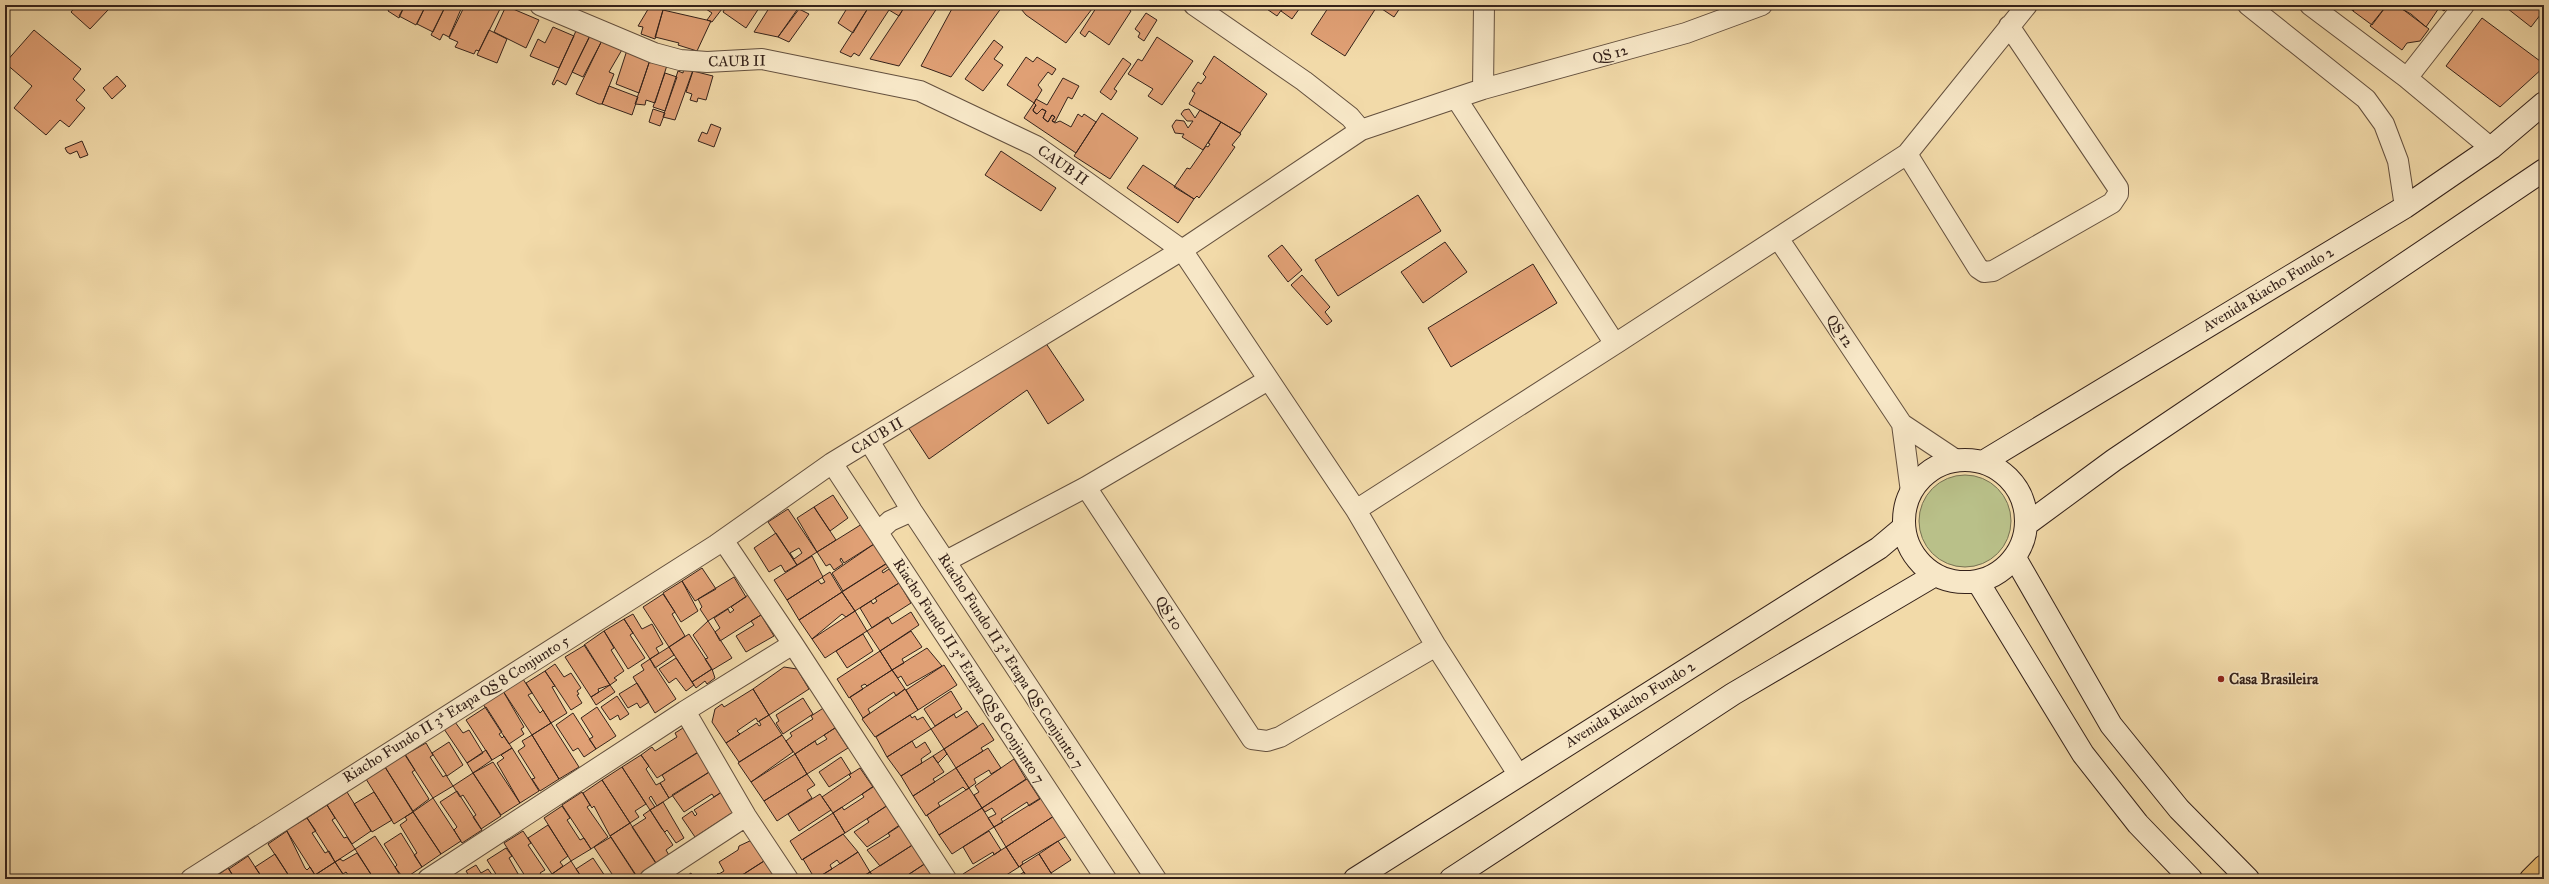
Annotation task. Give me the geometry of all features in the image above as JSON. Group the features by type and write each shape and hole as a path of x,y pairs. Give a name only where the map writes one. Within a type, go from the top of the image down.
{"highway":[{"path":"2531,879 2544,866"}],"main road":[{"name":"Avenida Riacho Fundo 2","path":"1983,462 2405,207 2491,148 2544,103"},
{"path":"2026,524 2114,460 2544,170"},
{"path":"1956,460 1983,462 2001,471 2016,485 2024,504 2026,524 2023,542 2015,558 1998,573 1978,582 1948,581 1935,574 1916,557 1909,546 1904,527 1905,509 1911,492 1922,476 1938,465 1956,460"},
{"name":"Avenida Riacho Fundo 2","path":"1355,879 1518,774 1879,548 1904,527"},
{"path":"2015,558 2111,725 2179,809 2248,879"},
{"path":"1452,879 1733,694 1935,574"},
{"path":"1978,582 2083,754 2138,824 2190,879"}],"street":[{"name":"CAUB II","path":"540,5 654,53 680,60 707,62 762,59 920,91 1036,146 1182,250 832,463 723,540"},
{"path":"1194,5 1304,81 1350,118 1361,130"},
{"path":"1483,89 1484,5"},
{"name":"QS 12","path":"1182,250 1361,130 1483,89 1686,33 1762,5"},
{"path":"1356,510 1907,154 2027,5"},
{"path":"2248,5 2366,98 2384,124 2398,161 2405,207"},
{"path":"2310,5 2408,78 2491,148"},
{"path":"2408,78 2464,5"},
{"path":"1907,154 1978,268 1984,272 1992,271 2112,203 2118,194 2118,188 2009,26"},
{"path":"1456,98 1615,344"},
{"name":"QS 12","path":"1778,238 1902,424 1956,460"},
{"path":"1182,250 1356,510 1436,646 1518,774"},
{"path":"946,561 1086,487 1268,380"},
{"name":"QS 12","path":"1902,424 1911,492"},
{"name":"Riacho Fundo II 3ª Etapa QS Conjunto 7","path":"868,441 912,511 1156,879"},
{"name":"Riacho Fundo II 3ª Etapa QS 8 Conjunto 7","path":"832,463 1106,879"},
{"name":"QS 10","path":"1086,487 1252,739 1267,741 1280,737 1436,646"},
{"path":"878,532 890,521 912,511"},
{"path":"723,540 793,644 946,879"},
{"name":"Riacho Fundo II 3ª Etapa QS 8 Conjunto 5","path":"190,879 723,540"},
{"path":"428,879 685,711 793,644"},
{"path":"685,711 746,816 788,879"},
{"path":"650,879 746,816"}],"green space":[{"path":"1956,475 1974,475 1991,482 2004,495 2011,512 2011,530 2004,547 1991,560 1974,567 1956,567 1939,560 1926,547 1919,530 1919,512 1926,495 1939,482"}],"building":[{"path":"77,5 102,5 108,10 90,29 71,12"},
{"path":"391,5 405,5 399,18 388,11"},
{"path":"405,5 426,5 416,25 399,16"},
{"path":"426,5 446,5 433,32 417,24"},
{"path":"446,5 465,5 461,9 449,37 443,34 440,40 431,35"},
{"path":"465,5 502,5 479,51 476,50 474,54 455,47 458,42 449,38"},
{"path":"704,5 725,5 712,22 707,20 712,13 703,7"},
{"path":"727,5 761,5 746,28 723,12"},
{"path":"771,5 799,7 778,37 754,32"},
{"path":"849,5 863,5 868,8 853,33 838,23"},
{"path":"870,5 896,5 903,9 899,16 889,10 859,56 854,53 851,57 840,52"},
{"path":"906,5 939,5 899,66 870,59"},
{"path":"954,5 999,5 1002,7 951,77 921,66"},
{"path":"1023,5 1095,5 1066,43 1026,15 1021,9"},
{"path":"1098,5 1123,5 1131,11 1109,45 1089,31 1085,37 1080,33"},
{"path":"1261,5 1285,5 1277,16"},
{"path":"1285,5 1302,5 1292,19 1281,11"},
{"path":"1330,5 1371,5 1376,8 1345,56 1311,34"},
{"path":"1376,5 1402,5 1394,17"},
{"path":"2346,5 2358,5 2353,11"},
{"path":"2358,5 2387,5 2372,25 2353,11"},
{"path":"2387,5 2397,5 2429,29 2420,41 2407,43 2402,50 2370,26"},
{"path":"2401,5 2435,5 2439,8 2426,27 2411,14 2400,8"},
{"path":"2435,5 2449,5 2444,11"},
{"path":"2503,5 2544,5 2544,10 2531,27"},
{"path":"506,6 539,20 526,48 494,32"},
{"path":"650,6 663,10 655,39 641,34 643,27 638,26"},
{"path":"799,9 809,14 789,42 778,37"},
{"path":"663,10 711,21 697,51 678,45 679,43 655,37"},
{"path":"1146,13 1157,20 1144,41 1138,37 1140,33 1135,29"},
{"path":"2482,18 2544,64 2544,67 2500,107 2446,66"},
{"path":"580,22 594,27 566,85 557,80 554,85 552,84"},
{"path":"553,27 574,36 559,68 530,56 538,39 545,43"},
{"path":"594,28 606,33 583,77 572,72"},
{"path":"34,30 81,69 73,79 85,90 76,100 85,108 69,127 60,120 46,135 14,108 32,86 5,63"},
{"path":"489,30 507,39 497,63 477,55"},
{"path":"605,34 623,48 609,72 614,74 602,104 599,104 576,94"},
{"path":"1157,37 1193,61 1162,105 1148,96 1153,89 1128,74 1138,59 1142,61"},
{"path":"994,40 1003,47 994,59 1003,65 983,91 965,79"},
{"path":"629,44 652,54 639,93 616,84"},
{"path":"652,54 669,59 655,103 646,100 645,105 635,104"},
{"path":"1214,56 1267,94 1240,133 1189,104 1195,93 1192,91 1198,82 1201,84 1206,77 1203,74"},
{"path":"1026,57 1033,62 1037,57 1056,69 1052,75 1048,72 1038,85 1042,90 1034,103 1007,85"},
{"path":"1123,58 1131,64 1114,89 1117,91 1111,100 1100,92"},
{"path":"684,67 693,70 675,120 663,117 678,71 683,73"},
{"path":"693,71 713,76 706,100 698,98 697,102 690,100 692,94 686,92"},
{"path":"665,73 677,77 665,111 653,107"},
{"path":"117,76 126,86 112,99 103,88"},
{"path":"1063,78 1079,86 1072,99 1068,97 1055,122 1052,121 1055,117 1052,115 1048,122 1043,118 1046,111 1042,109 1037,114 1034,112 1033,110 1036,105 1034,103 1036,99 1047,105"},
{"path":"609,86 638,97 632,115 602,104"},
{"path":"1034,103 1036,105 1033,110 1034,112 1037,114 1042,109 1046,111 1043,118 1048,122 1052,115 1055,117 1052,121 1055,123 1060,121 1071,127 1078,114 1082,117 1084,114 1096,122 1076,153 1024,118"},
{"path":"653,109 665,113 660,126 649,122"},
{"path":"1189,109 1195,118 1200,110 1221,122 1203,150 1182,137 1184,134 1175,133 1172,126 1176,120 1184,121 1188,128 1193,121 1187,121 1181,114 1184,110"},
{"path":"1102,113 1138,138 1110,179 1074,156"},
{"path":"1221,122 1241,134 1232,145 1235,147 1210,183 1199,198 1197,196 1194,199 1174,187 1187,168 1190,169 1206,146 1208,147 1210,144 1208,143"},
{"path":"711,124 721,128 714,147 698,141 702,132 707,134"},
{"path":"82,141 88,155 80,158 77,151 70,154 67,152 65,148"},
{"path":"1001,151 1056,188 1041,211 985,175"},
{"path":"1143,165 1194,199 1178,223 1127,188"},
{"path":"1418,195 1441,231 1338,296 1315,260"},
{"path":"1445,242 1467,272 1423,303 1401,272"},
{"path":"1282,245 1302,270 1288,282 1268,256"},
{"path":"1533,264 1557,303 1451,367 1428,328"},
{"path":"1302,275 1330,307 1325,312 1332,321 1327,325 1291,285"},
{"path":"1041,336 1084,400 1048,424 1027,390 929,459 908,427"},
{"path":"833,495 848,518 830,531 814,507"},
{"path":"814,507 836,540 817,552 797,518"},
{"path":"788,509 817,552 797,565 768,522","holes":["799,548 802,553 794,559 790,553"]},
{"path":"862,524 874,544 844,563 841,558 840,560 843,564 834,570 830,564 826,566 817,552"},
{"path":"776,533 797,565 785,572 781,565 769,572 754,548"},
{"path":"874,544 887,563 843,591 832,573"},
{"path":"812,556 823,577 787,600 774,580"},
{"path":"886,564 888,567 882,571 883,573 889,569 899,583 855,611 842,592"},
{"path":"702,568 716,589 695,601 682,581"},
{"path":"830,572 842,592 799,620 787,600 818,580 821,584 825,582 822,577"},
{"path":"734,577 746,597 708,621 700,609 702,607 698,599"},
{"path":"682,581 698,611 681,622 663,593"},
{"path":"899,583 911,603 872,628 860,608 871,601 873,604 877,601 875,598"},
{"path":"842,592 855,611 846,617 842,614 812,639 799,620"},
{"path":"663,594 675,612 672,614 685,636 669,647 643,607"},
{"path":"748,595 764,613 720,641 715,632 720,628 714,618 728,609 730,613 734,610 731,607"},
{"path":"855,611 867,631 825,658 812,639"},
{"path":"911,612 919,625 880,651 867,631 888,617 892,624"},
{"path":"633,614 642,629 652,624 663,644 656,648 659,653 650,659 624,619"},
{"path":"761,615 774,636 746,652 736,636 754,625 751,621"},
{"path":"624,619 633,633 630,635 645,658 628,669 604,631"},
{"path":"708,621 732,658 712,670 705,659 708,658 693,635"},
{"path":"604,631 614,648 611,650 624,671 614,678 617,680 610,685 584,645"},
{"path":"911,631 922,647 902,659 904,663 892,670 880,651"},
{"path":"689,634 712,669 692,682 669,647"},
{"path":"863,634 873,651 847,668 836,651"},
{"path":"585,645 610,685 598,689 599,692 591,697 565,657"},
{"path":"669,647 674,655 655,668 650,659"},
{"path":"927,648 942,666 907,686 901,676 898,678 892,670"},
{"path":"880,651 892,670 867,686 865,684 861,686 863,689 849,698 837,679"},
{"path":"676,658 694,685 686,691 676,678 669,683 659,669"},
{"path":"650,659 676,699 655,713 633,677 644,670 641,665"},
{"path":"555,664 564,677 571,673 581,688 577,691 579,694 577,695 582,703 571,710 545,671"},
{"path":"944,665 957,685 918,710 906,690"},
{"path":"784,667 797,669 809,689 769,715 753,689"},
{"path":"712,669 715,678 707,684 705,681 696,688 692,682"},
{"path":"892,670 905,689 896,696 894,692 868,709 870,713 863,718 850,697"},
{"path":"545,671 555,686 552,687 567,713 551,723 526,683"},
{"path":"523,679 532,693 528,695 540,713 543,710 551,723 532,735 503,691"},
{"path":"637,683 649,702 640,708 637,703 628,708 619,694"},
{"path":"610,685 615,692 596,705 591,697"},
{"path":"753,689 769,715 758,722 756,718 737,731 740,734 726,743 712,722 715,709 722,704 724,707"},
{"path":"905,689 918,710 875,737 862,719"},
{"path":"503,691 524,727 521,729 524,734 509,744 483,704"},
{"path":"951,691 962,709 935,726 924,709"},
{"path":"617,696 629,714 620,720 618,715 610,720 601,707"},
{"path":"803,698 813,714 783,734 776,723 779,721 776,715"},
{"path":"486,707 502,732 499,734 502,738 504,736 512,748 492,760 466,720"},
{"path":"597,707 616,736 596,749 589,739 593,737 581,718"},
{"path":"825,707 838,726 795,754 786,741 792,736 790,733 813,719 811,716"},
{"path":"967,711 978,727 944,749 931,729 954,714 956,718"},
{"path":"573,713 596,749 584,757 578,748 573,751 556,725"},
{"path":"769,715 782,735 739,762 726,743 757,723 759,726 761,725 759,721"},
{"path":"910,715 912,718 915,716 917,720 923,717 931,729 887,757 876,737"},
{"path":"455,722 463,733 469,730 483,753 467,763 444,729"},
{"path":"551,723 579,767 559,779 532,735"},
{"path":"983,723 994,740 981,748 983,751 956,768 944,749"},
{"path":"683,728 698,752 657,778 641,755 652,747 655,751 677,737 675,733"},
{"path":"835,728 848,748 807,774 795,754 815,741 817,745 827,739 824,735"},
{"path":"532,735 559,779 540,791 532,779 535,778 518,751 525,746 522,741"},
{"path":"782,735 793,752 751,782 738,763"},
{"path":"912,741 916,748 925,742 931,752 921,759 922,763 901,776 887,757"},
{"path":"449,742 463,765 447,776 432,753"},
{"path":"426,743 433,755 430,757 443,777 446,775 453,786 433,798 405,755"},
{"path":"512,748 539,791 520,803 497,763 504,758 501,755"},
{"path":"988,748 1001,768 991,774 989,770 974,779 976,783 969,788 956,768"},
{"path":"944,749 947,754 938,763 933,756"},
{"path":"486,750 492,760 473,773 467,763"},
{"path":"702,750 714,769 669,798 660,783 665,780 662,775"},
{"path":"405,754 415,770 412,772 429,799 413,811 385,767"},
{"path":"795,754 807,774 764,801 751,782"},
{"path":"641,755 649,766 646,769 656,785 660,783 669,798 657,806 651,796 649,798 655,807 650,810 622,767"},
{"path":"933,756 944,772 933,779 935,782 913,796 901,776"},
{"path":"841,757 851,773 829,787 819,772"},
{"path":"1014,759 1026,779 982,808 974,795 979,792 975,786"},
{"path":"493,762 520,803 501,815 473,773"},
{"path":"385,767 413,812 394,824 366,779"},
{"path":"622,767 646,804 635,811 639,817 630,823 602,780"},
{"path":"860,768 873,787 833,813 822,797 851,777 849,775"},
{"path":"956,768 969,788 966,790 963,787 938,803 940,806 926,816 913,796"},
{"path":"714,769 726,789 714,797 712,794 684,812 672,795"},
{"path":"473,773 501,816 481,829 473,817 476,815 463,795 460,797 453,786"},
{"path":"807,774 815,785 807,790 812,798 777,821 764,801"},
{"path":"1027,779 1040,799 1029,806 1027,802 1001,819 1003,822 994,827 988,818 996,814 992,808 985,812 982,808"},
{"path":"602,780 630,823 610,836 594,806 592,808 583,793"},
{"path":"875,785 888,805 845,833 833,813 842,807 844,810 864,797 862,794"},
{"path":"969,788 982,808 939,835 927,815"},
{"path":"725,790 735,811 695,837 682,818 692,811 695,816 697,814 694,810"},
{"path":"457,791 482,830 462,843 454,830 457,827 440,802"},
{"path":"347,792 371,831 352,844 327,805"},
{"path":"374,792 392,820 372,832 354,804"},
{"path":"582,792 590,805 587,807 608,837 591,849 562,805"},
{"path":"820,794 831,810 799,831 788,814"},
{"path":"1042,797 1054,816 1006,847 994,827"},
{"path":"433,798 461,841 441,854 413,812"},
{"path":"663,802 684,838 676,843 667,830 665,832 662,829 650,810"},
{"path":"327,805 335,818 332,820 344,838 347,837 355,849 335,862 307,818"},
{"path":"888,805 901,825 867,847 854,832 869,822 867,819"},
{"path":"562,806 570,818 567,820 580,840 584,838 591,849 571,861 544,818"},
{"path":"982,808 994,827 952,854 939,835"},
{"path":"650,810 673,845 666,850 670,857 657,865 632,827 646,818 643,815"},
{"path":"413,812 441,854 422,867 414,855 417,853 400,825 407,820 405,817"},
{"path":"833,813 845,833 802,860 790,841"},
{"path":"1054,816 1067,836 1022,862 1023,864 1019,867 1006,847"},
{"path":"307,818 316,831 312,833 325,853 329,851 335,862 315,875 286,830"},
{"path":"630,823 658,866 638,879 610,836"},
{"path":"901,824 914,844 880,866 867,850 890,836 888,833"},
{"path":"548,825 568,856 560,862 563,866 552,874 528,838"},
{"path":"287,831 305,868 307,870 310,867 315,875 309,879 291,879 268,844"},
{"path":"523,831 531,843 528,845 545,870 540,873 544,879 527,879 504,843"},
{"path":"989,831 1001,850 994,855 993,852 973,864 963,847"},
{"path":"401,833 422,867 404,879 395,867 397,865 384,844"},
{"path":"843,834 858,852 840,864 837,860 830,865 832,869 815,879 803,859"},
{"path":"375,836 402,879 374,879 355,849"},
{"path":"611,837 638,879 611,879 614,877 594,847"},
{"path":"754,839 769,858 736,879 722,879 719,874 724,871 719,862 738,850 739,846"},
{"path":"1058,841 1071,860 1051,873 1039,854"},
{"path":"914,844 926,863 902,879 875,879 870,872"},
{"path":"1006,847 1019,867 1000,879 966,879 963,874"},
{"path":"506,848 512,856 509,858 521,879 499,879 487,860"},
{"path":"858,852 870,872 859,879 816,879"},
{"path":"357,853 374,879 351,879 346,872 343,874 335,862 340,859 343,861"},
{"path":"275,854 291,879 263,879 255,867"},
{"path":"1039,854 1055,879 1028,879 1020,866"},
{"path":"248,856 263,879 235,879 229,869"},
{"path":"770,857 779,879 736,879"},
{"path":"593,858 607,879 583,879 576,869"},
{"path":"571,861 580,875 577,877 579,879 555,879 552,874"},
{"path":"335,862 346,879 318,879 315,875"},
{"path":"926,863 938,879 903,878"},
{"path":"476,865 481,873 488,869 495,879 471,879 466,871"},
{"path":"228,868 235,879 212,879"},
{"path":"870,872 875,879 859,879"},
{"path":"1024,872 1028,879 1013,879"},
{"path":"691,873 694,879 682,879"},
{"path":"718,873 722,879 709,879 716,875"},
{"path":"552,874 555,879 544,879 547,876"}],"place":[{"name":"Casa Brasileira","path":"2221,679"}]}
